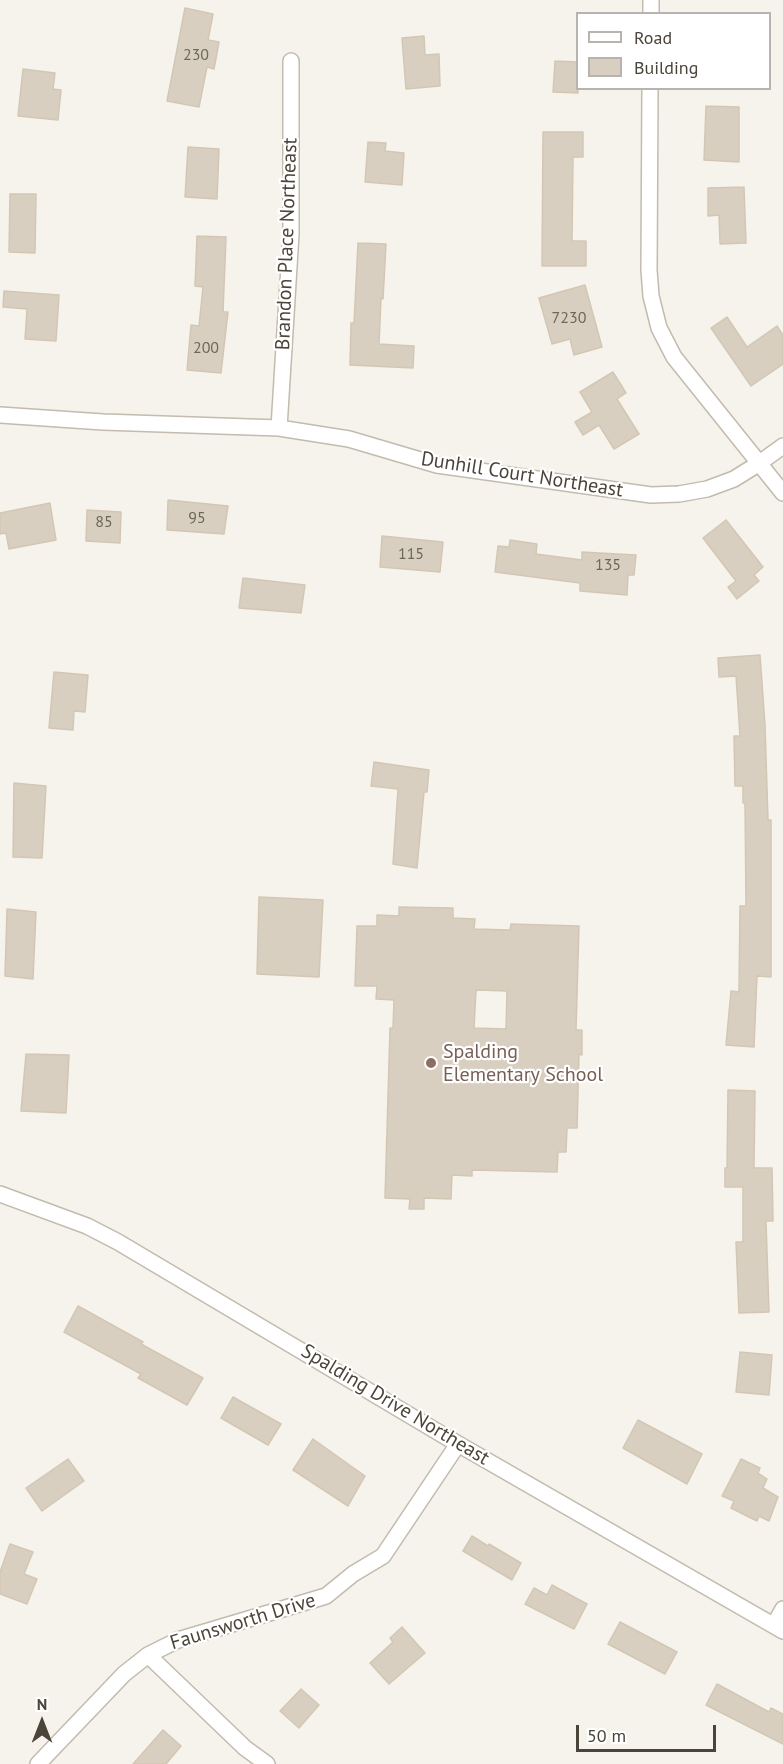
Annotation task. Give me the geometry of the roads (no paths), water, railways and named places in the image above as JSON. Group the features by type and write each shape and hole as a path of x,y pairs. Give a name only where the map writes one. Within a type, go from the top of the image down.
{"street":[{"name":"Brandon Place Northeast","path":"279,428 291,234 291,61"},
{"path":"650,90 649,270 651,296 659,328 674,357 783,493"},
{"name":"Dunhill Court Northeast","path":"0,415 103,422 279,428 349,439 437,465 651,495 679,494 707,489 734,479 783,446"},
{"name":"Spalding Drive Northeast","path":"0,1194 87,1226 118,1242 458,1444 778,1628"},
{"name":"Faunsworth Drive","path":"38,1764 124,1674 148,1654 178,1640 326,1596 353,1574 383,1556 458,1444"},
{"path":"778,1628 783,1609"},
{"path":"148,1654 245,1748 267,1764"}],"place":[{"name":"Spalding Elementary School","path":"431,1063"}]}
